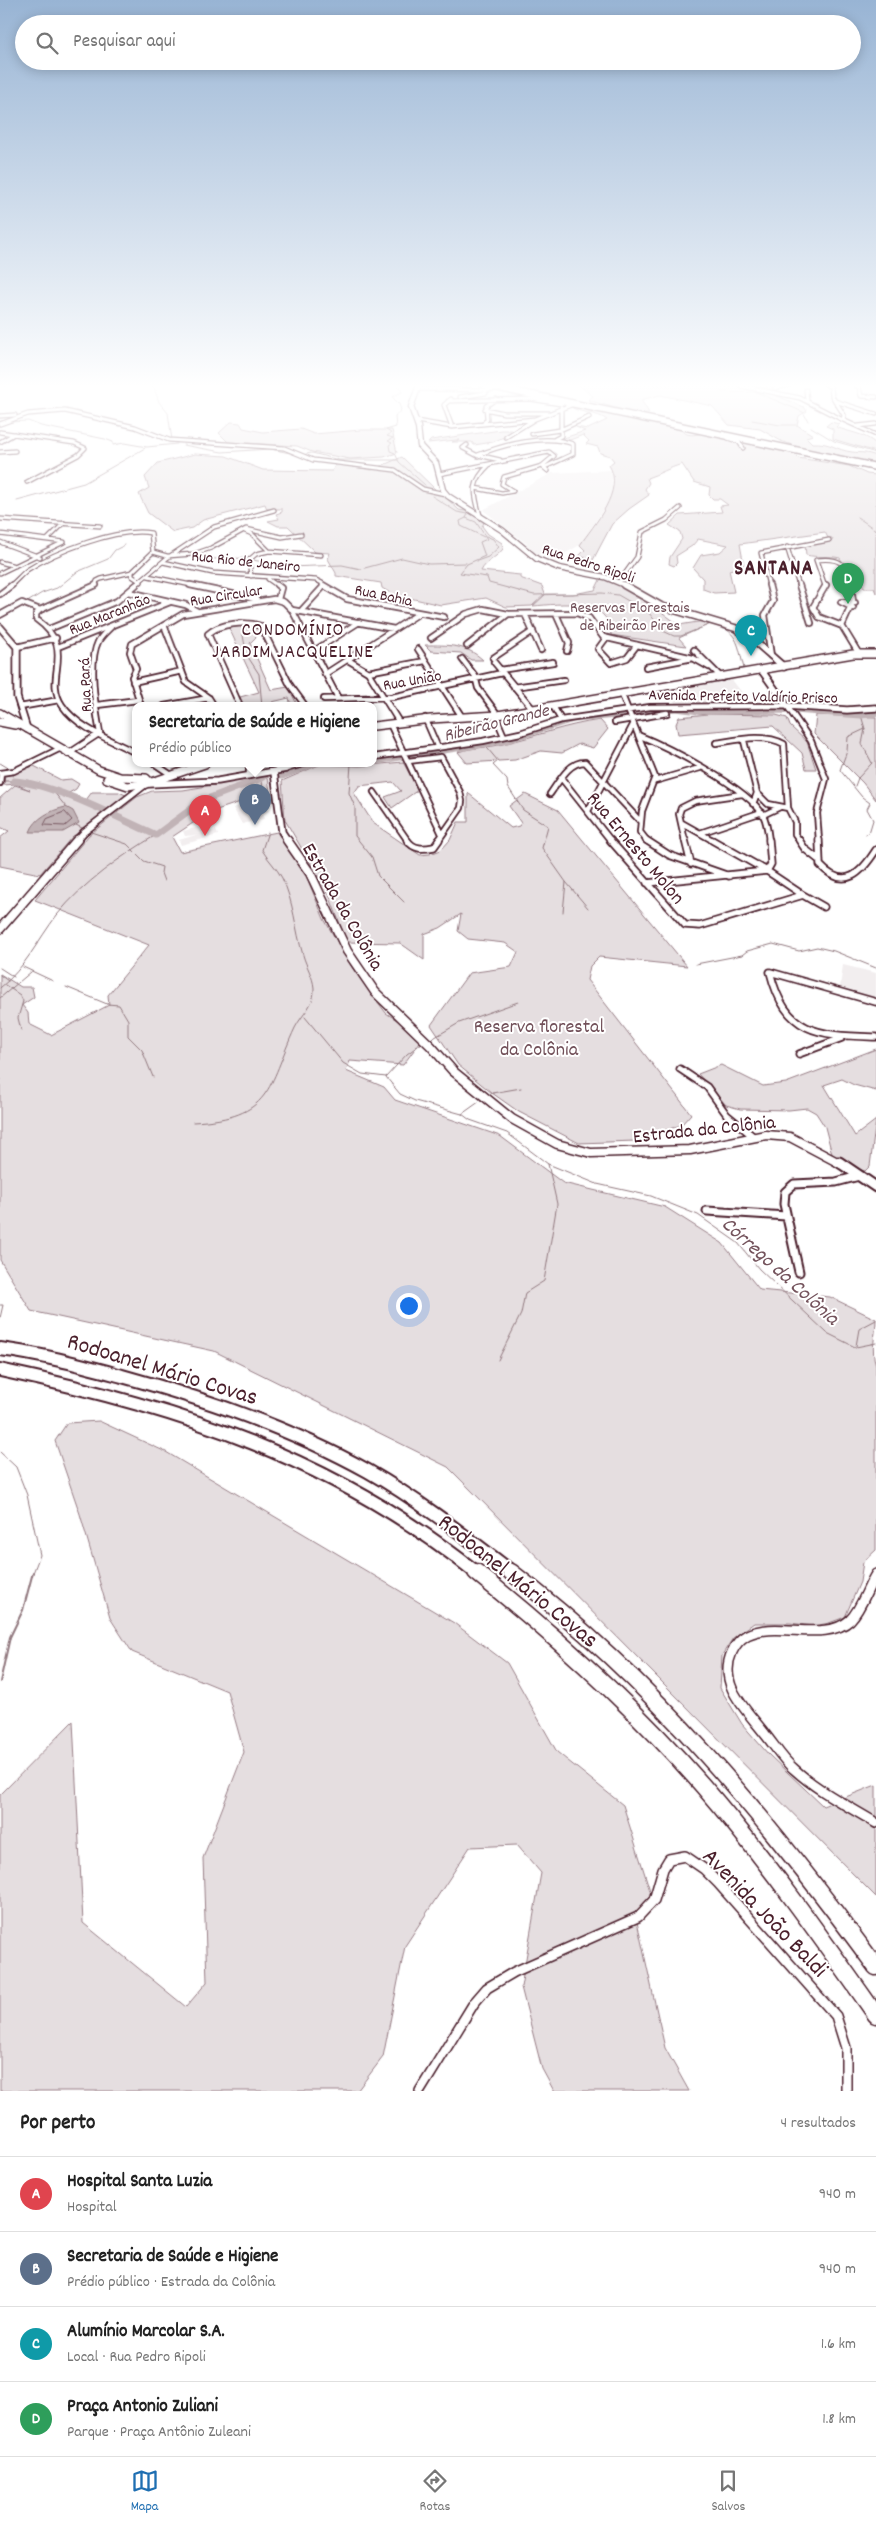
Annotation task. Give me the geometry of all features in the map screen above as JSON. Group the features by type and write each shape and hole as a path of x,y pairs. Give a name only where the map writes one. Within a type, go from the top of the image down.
{"highway":[{"name":"Rodoanel Mário Covas","path":"0,1349 17,1351 114,1374 218,1406 326,1450 408,1495 503,1564 561,1611 651,1694 700,1745 752,1806 872,1961"},
{"name":"Rodoanel Mário Covas","path":"0,1370 101,1391 166,1410 242,1437 356,1490 434,1539 541,1623 622,1700 676,1757 730,1819 791,1896 876,2015"}],"main road":[{"path":"377,726 425,718 496,715 859,654 876,654"},
{"path":"0,713 120,784 144,783 169,773 197,767"},
{"path":"0,722 26,729"}],"street":[{"path":"414,483 420,487 445,494"},
{"path":"442,483 445,494"},
{"path":"476,483 475,488 480,515"},
{"path":"475,488 502,493 513,492 502,483"},
{"name":"Rua Pedro Ripoli","path":"445,494 480,515 521,544 528,553 537,559 558,568 591,573 619,582 662,606 735,628 784,667"},
{"path":"619,582 626,570 640,555 641,547 639,541 642,532 666,520 680,508"},
{"path":"49,629 104,608 129,592 163,562 214,527 274,510"},
{"path":"0,520 100,526"},
{"path":"48,538 64,523"},
{"path":"0,594 14,585 26,572 49,561 85,545 138,530 151,533 153,552"},
{"path":"243,530 254,535 258,542 269,551"},
{"path":"153,552 161,556 170,557 208,550 243,530 264,530 282,537 301,534"},
{"path":"254,535 264,530"},
{"path":"0,534 48,538 64,542 39,556 0,573"},
{"path":"771,656 765,615 773,602 760,554 767,550 829,540"},
{"path":"0,542 49,561"},
{"path":"786,547 811,623"},
{"path":"251,576 249,560 256,554 269,551 321,555"},
{"path":"0,615 22,604 40,610 86,593 95,587 97,581 101,578 132,572 153,552"},
{"path":"813,608 826,585 816,560 832,558 842,562 850,581 854,605 842,626"},
{"path":"0,562 15,566"},
{"name":"Rua Rio de Janeiro","path":"163,562 213,573 316,580 322,583 323,587"},
{"path":"132,572 132,576 141,582"},
{"path":"148,576 260,600"},
{"path":"264,577 273,581 281,588 278,599"},
{"path":"301,611 323,587"},
{"name":"Rua Bahia","path":"323,587 344,598 444,618"},
{"path":"129,592 192,606 197,611"},
{"name":"Rua Circular","path":"136,669 130,647 180,615 260,600 278,599 292,610 338,698"},
{"name":"Rua Maranhão","path":"58,647 170,602"},
{"path":"806,607 813,608 819,617 842,626 859,654"},
{"path":"432,638 472,612 485,609 508,614 556,614 569,612 586,616 592,620 600,636 693,658 713,668"},
{"path":"40,610 36,617 56,638 58,647 59,700 66,711 132,751"},
{"path":"292,610 394,629"},
{"path":"325,674 418,614"},
{"path":"467,646 508,614"},
{"path":"525,614 541,650"},
{"path":"556,614 569,643 568,651"},
{"path":"314,651 359,622"},
{"path":"238,702 208,634 214,629 252,623 261,626 290,685 303,702"},
{"path":"164,624 188,685 209,698 212,702"},
{"path":"0,627 17,647 16,692 26,729"},
{"name":"Rua Pará","path":"100,733 95,649 101,637 111,627"},
{"path":"533,631 493,660 533,709"},
{"name":"Rua Pará","path":"93,634 101,637"},
{"path":"17,647 56,638"},
{"path":"606,638 598,649 611,663 627,658 636,645"},
{"path":"418,649 461,716"},
{"path":"694,650 722,678"},
{"path":"646,667 693,658"},
{"path":"462,659 476,679 478,688 496,715 504,736"},
{"path":"348,660 368,672 402,722"},
{"path":"368,672 425,661"},
{"name":"Rua União","path":"324,699 385,698 476,679 501,671 553,662"},
{"path":"97,705 138,700 132,677 136,669 143,679"},
{"path":"762,671 811,741 826,779 817,813 820,864 827,872 841,876 853,876 861,871 875,852"},
{"path":"133,682 182,672"},
{"path":"514,687 564,680"},
{"path":"622,695 633,725 654,771 655,781 640,821 640,832 646,840 678,860 729,876"},
{"path":"193,702 209,698"},
{"path":"20,707 59,700"},
{"path":"553,706 561,720"},
{"name":"Avenida Prefeito Valdírio Prisco","path":"377,757 406,756 438,748 530,731 561,720 628,710 671,706 847,710 876,708"},
{"name":"Avenida Prefeito Valdírio Prisco","path":"615,722 667,714"},
{"path":"14,721 24,717"},
{"path":"425,718 438,748"},
{"path":"87,725 98,722"},
{"path":"390,724 442,834"},
{"path":"588,811 605,782 633,725"},
{"path":"0,783 0,773 64,752 100,733"},
{"path":"638,735 656,742 742,794 763,813 769,869"},
{"path":"716,744 772,739 784,744 788,808 795,822 797,838 812,856 819,860"},
{"path":"744,741 757,794 768,804 788,808"},
{"path":"374,792 410,844 415,848 431,848 461,808 460,792 440,757 406,756"},
{"path":"550,794 572,764 580,761 589,765 640,821"},
{"path":"160,767 169,773"},
{"path":"164,767 169,773"},
{"path":"249,776 250,767"},
{"path":"0,929 86,830 132,796 144,783 201,784 274,772 284,767"},
{"path":"655,781 700,768"},
{"name":"Estrada da Colônia","path":"274,772 282,832 310,873 347,951 379,996 432,1046 453,1071 512,1119 550,1142 572,1150 591,1153 690,1150 754,1137 782,1136 797,1139 861,1175 876,1187"},
{"name":"Rua Ernesto Molon","path":"562,779 647,883 685,925 694,927 803,895"},
{"path":"691,864 679,810 690,802 742,794"},
{"path":"753,804 757,794"},
{"path":"700,833 780,807"},
{"path":"682,823 769,869 803,895 824,907"},
{"path":"647,883 729,876 769,869"},
{"path":"876,1002 770,971 782,1005 788,1015 806,1027 844,1038 876,1038"},
{"path":"799,1054 844,1038"},
{"path":"680,1069 707,1087 726,1115 754,1137"},
{"path":"799,1272 783,1197 788,1187 799,1183 836,1182 861,1175"},
{"path":"707,1211 786,1216"},
{"path":"876,1574 852,1619 831,1630 768,1630 750,1634 742,1638 733,1648 727,1671 729,1685 733,1692 792,1768 815,1786 876,1823"},
{"name":"Avenida João Baldi","path":"420,2091 474,2003 487,1988 514,1972 638,1917 654,1900 663,1869 669,1859 685,1856 704,1869 718,1883 836,2016 846,2048 846,2091"}],"shaded area":[{"path":"534,483 612,483 612,496 580,545 557,558 544,552 534,556 530,553 527,544 483,510"},
{"path":"732,680 753,706 676,704 666,690"},
{"path":"262,800 269,811 262,814 264,819 242,824 233,808 240,806 244,812 247,811 244,805"},
{"path":"203,826 206,831 198,834 216,830 218,835 181,845 179,840 196,835 185,836 183,831"},
{"path":"843,965 876,973 876,999 840,987"}],"green space":[{"path":"147,483 428,483 436,490 431,491 443,495 459,510 471,512 484,523 482,526 488,534 502,543 503,549 481,571 520,575 520,578 542,586 545,594 532,606 506,607 486,598 441,605 392,594 382,588 381,583 336,576 328,559 330,553 315,552 288,526 278,526 268,521 279,519 276,514 282,512 282,509 267,509 265,504 203,520 192,528 173,532 148,513 139,494 149,488"},
{"path":"613,483 649,483 645,489 649,495 612,524 593,560 579,556 585,550 580,545 606,507"},
{"path":"696,483 876,483 876,593 874,588 864,588 859,578 853,581 840,558 806,555 805,545 833,540 828,538 825,532 740,544 744,566 729,570 734,592 714,593 703,589 703,579 693,568 701,555 720,552 728,545 698,539 692,546 676,556 677,563 674,566 669,564 670,557 682,539 680,532 669,525 680,515 722,512 720,506 728,505 720,499 713,499 709,495 710,487"},
{"name":"Reservas Florestais de Ribeirão Pires","path":"601,578 632,590 679,625 704,621 714,622 679,638 686,646 611,635 608,622 602,614 593,608 582,605 557,604 533,606 546,594 573,594 595,590"},
{"path":"249,625 261,632 250,643 271,690 288,687 296,702 290,702 289,698 272,702 242,702 240,697 259,692 229,628"},
{"path":"425,645 456,646 470,651 483,660 471,660 461,653 431,651"},
{"path":"708,714 776,715 787,718 790,726 807,742 816,769 806,769 802,753 773,726 678,734 676,724 679,717"},
{"path":"816,715 876,717 876,800 863,783 814,734"},
{"path":"600,720 608,729 593,748 579,744 562,753 541,751 515,760 467,763 458,752 515,741"},
{"name":"Reserva florestal da Colônia","path":"403,762 418,790 392,808 385,797 401,791 393,782 359,786 354,793 373,823 420,855 441,850 450,840 458,822 468,822 468,793 511,828 519,826 521,823 509,806 525,794 558,810 687,966 599,957 590,966 587,980 691,1114 681,1125 635,1141 579,1143 519,1112 458,1065 431,1025 469,973 511,967 518,952 505,943 468,939 458,931 461,914 440,928 424,934 424,960 400,943 347,942 329,895 285,820 282,781 314,767 377,767 377,764"},
{"path":"34,766 61,780 71,779 79,784 76,789 67,794 86,800 92,792 119,792 128,796 72,837 40,874 0,866 0,838 9,831 0,827 0,798 15,785 30,790 16,784 4,785 5,774"},
{"path":"268,777 270,792 208,813 172,837 180,852 277,832 305,873 324,919 353,969 386,1013 403,1024 420,1042 403,1065 350,1061 346,1071 384,1087 395,1100 500,1136 563,1183 665,1207 722,1243 760,1290 830,1297 876,1319 873,1348 876,1365 876,1550 863,1562 860,1582 845,1617 814,1626 790,1623 754,1623 733,1638 722,1655 720,1688 742,1724 769,1755 823,1806 876,1785 876,1897 448,1467 214,1351 31,1311 0,1260 0,974 21,987 32,987 34,997 22,1005 28,1013 29,1024 51,1035 109,1005 108,995 149,945 35,900 89,835 137,797 152,791 183,790"},
{"path":"876,1049 876,1091 854,1085 842,1079 824,1085 855,1136 876,1120 870,1166 865,1171 857,1169 832,1154 825,1127 816,1113 807,1108 789,1110 740,1109 726,1105 698,1074 721,1065 763,1086 786,1083"},
{"path":"99,1421 166,1452 454,1623 507,1663 557,1752 623,1805 652,1897 635,1913 665,2048 689,2091 554,2091 542,2069 521,1987 541,1873 517,1845 470,1847 405,1946 383,2057 357,2091 0,2091 0,1795 73,1721 83,1923 186,2007 207,1982 203,1858 244,1752 227,1691 132,1652 110,1618 80,1514 55,1441 67,1423"}],"water":[{"path":"66,807 73,811 79,823 63,832 30,832 32,827 44,815"}],"waterway":[{"path":"17,501 85,483"},
{"path":"432,496 457,512 468,514 466,518"},
{"path":"857,517 876,530"},
{"path":"466,518 476,522 487,539 480,542 485,556 467,564 460,573 487,577 489,583 534,595 602,593 618,595 649,613 663,631 674,636 681,636 711,624"},
{"path":"466,518 460,521 461,526 484,537"},
{"path":"477,561 488,557 499,547 493,539 486,536"},
{"path":"29,601 42,593 57,588 77,572 108,559 115,550 125,545"},
{"path":"193,558 206,555 211,559 247,558"},
{"path":"253,560 288,567 342,565 361,569 402,558 429,564 466,563"},
{"path":"724,628 737,641 745,671"},
{"path":"242,630 245,646 250,652 248,657 259,674 262,702"},
{"name":"Ribeirão Grande","path":"633,713 676,708 699,711 794,710 861,715 876,713"},
{"name":"Ribeirão Grande","path":"377,761 507,740 573,719 627,714"},
{"path":"861,715 865,729"},
{"path":"855,786 858,778 872,763 862,744 865,729"},
{"path":"865,729 848,737 847,751 840,770 862,797 870,803 867,809 873,820 869,833 866,834"},
{"path":"483,743 498,761 493,765 507,780 508,787 523,810 548,826 542,848 566,882"},
{"path":"0,763 10,769"},
{"name":"Ribeirão Grande","path":"282,776 305,767"},
{"path":"351,767 349,793 355,807 355,836 372,857 378,876 404,902"},
{"name":"Ribeirão Grande","path":"5,781 14,781 13,775"},
{"name":"Córrego da Colônia","path":"263,796 262,778 266,777"},
{"name":"Ribeirão Grande","path":"14,781 48,788 105,811 156,835 202,801 262,778"},
{"name":"Ribeirão Grande","path":"53,791 66,807"},
{"path":"76,825 84,829"},
{"path":"88,831 127,844 133,850"},
{"name":"Córrego da Colônia","path":"193,1122 239,1114 253,1106 264,1096 272,1083 295,1028 308,1009 314,994 311,975 300,945 286,887 280,874 262,850 268,832"},
{"path":"133,850 156,835"},
{"path":"13,976 57,915 68,903 91,881 133,850"},
{"path":"133,850 144,861 162,867 161,873 164,881"},
{"path":"563,912 566,882"},
{"path":"566,882 588,908"},
{"path":"696,964 742,955 747,951 773,944 799,951 817,947 834,951 876,968"},
{"path":"23,967 53,981"},
{"path":"0,968 13,976"},
{"path":"11,989 31,972"},
{"path":"0,975 8,981"},
{"path":"8,981 13,976"},
{"path":"0,988 8,981"},
{"path":"5,985 11,989"},
{"path":"66,987 107,1004 119,1005 128,1020 128,1036 142,1050 153,1077"},
{"path":"0,998 11,989"},
{"path":"11,989 20,995 23,1001 18,1018 21,1030"},
{"path":"430,1040 459,1023 518,1002"},
{"name":"Córrego da Colônia","path":"305,1017 343,1063 362,1074 386,1077"},
{"path":"386,1077 407,1054 422,1043"},
{"name":"Córrego da Colônia","path":"386,1077 400,1094 415,1101 462,1114"},
{"path":"492,1093 521,1088"},
{"path":"462,1114 483,1099"},
{"name":"Córrego da Colônia","path":"462,1114 470,1120 507,1133 548,1164"},
{"name":"Córrego da Colônia","path":"498,1360 521,1314 525,1293 544,1281 557,1204 548,1164"},
{"name":"Córrego da Colônia","path":"548,1164 597,1184 651,1196 698,1215 738,1243 759,1269 827,1333 855,1347"},
{"path":"0,1305 3,1305 0,1318"},
{"path":"856,1346 859,1329 876,1320"},
{"path":"856,1347 876,1343"},
{"path":"0,1452 16,1467 27,1495 40,1555 33,1573"},
{"path":"0,1682 10,1637 23,1610 33,1572"}],"place":[{"name":"Praça Antonio Zuliani","path":"848,604"},
{"name":"Alumínio Marcolar S.A.","path":"751,656"},
{"name":"Secretaria de Saúde e Higiene","path":"255,825"},
{"name":"Hospital Santa Luzia","path":"205,836"}],"district":[{"name":"SANTANA","path":"774,567"},
{"name":"CONDOMÍNIO JARDIM JACQUELINE","path":"293,639"}]}
